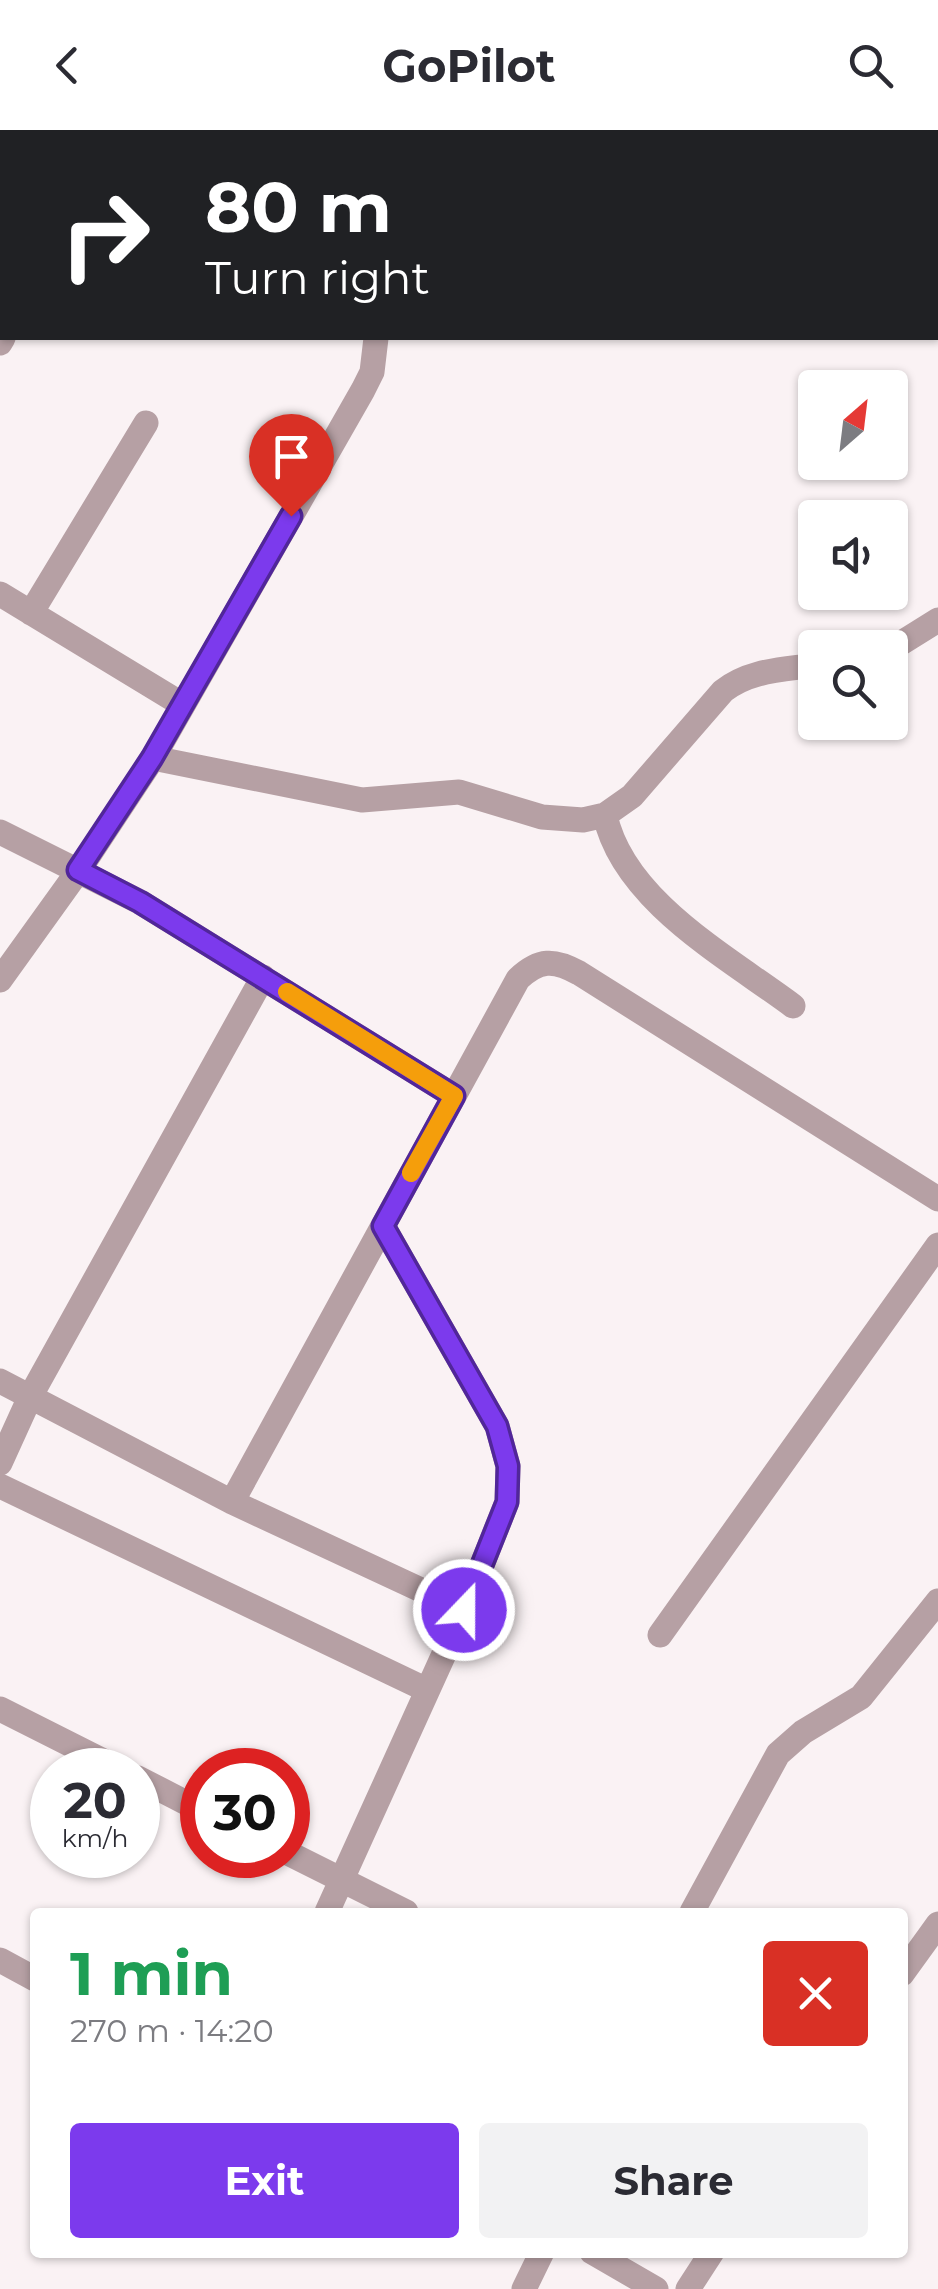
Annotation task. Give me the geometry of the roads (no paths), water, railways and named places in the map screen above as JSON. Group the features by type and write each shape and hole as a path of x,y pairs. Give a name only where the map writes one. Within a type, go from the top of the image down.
{"street":[{"path":"0,980 152,758 363,390 372,372 376,340"},
{"path":"31,613 146,423"},
{"path":"0,594 182,705"},
{"path":"908,639 938,620"},
{"path":"152,758 362,800 459,792 561,820 605,815 632,796 736,681 757,673 798,667"},
{"path":"605,815 621,862 658,905 793,1006"},
{"path":"0,832 140,902 454,1096"},
{"path":"232,1502 518,979 532,966 548,961 564,964 938,1200"},
{"path":"0,1464 30,1397 262,977"},
{"path":"328,1908 464,1610 507,1502 508,1466 497,1426 383,1226"},
{"path":"660,1636 938,1245"},
{"path":"0,1381 232,1502 464,1610"},
{"path":"0,1486 428,1690"},
{"path":"694,1908 778,1754 802,1732 861,1698 938,1601"},
{"path":"0,1710 77,1748"},
{"path":"310,1864 398,1908"},
{"path":"908,1966 938,1924"},
{"path":"0,1960 30,1975"},
{"path":"524,2289 539,2258"},
{"path":"602,2258 656,2289"},
{"path":"688,2289 708,2258"}]}
